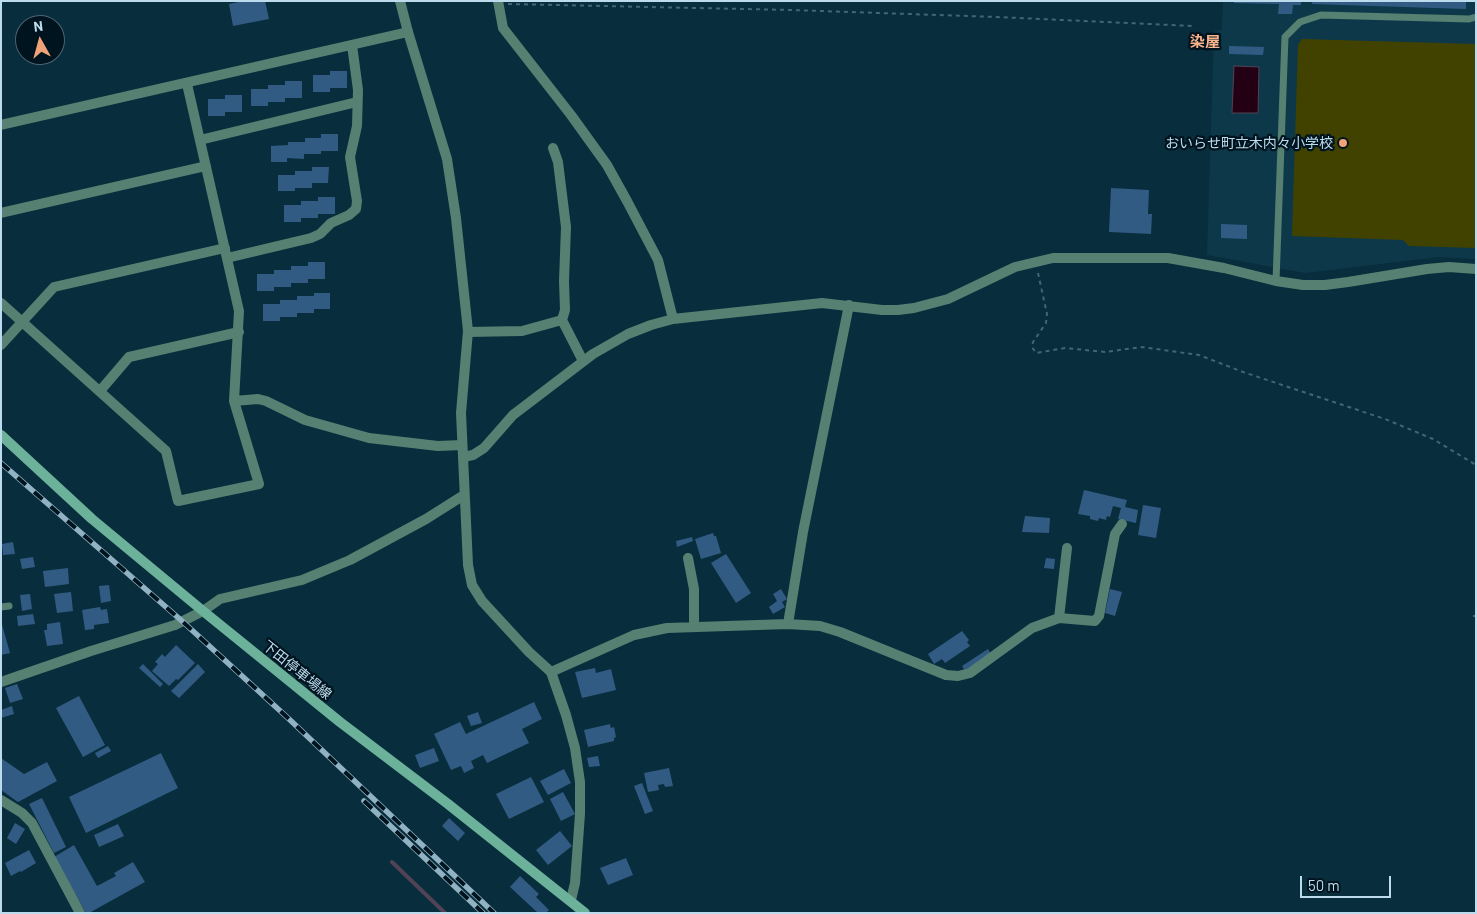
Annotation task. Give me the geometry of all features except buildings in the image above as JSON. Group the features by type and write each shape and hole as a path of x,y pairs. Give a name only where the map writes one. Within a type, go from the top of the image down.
{"main road":[{"name":"下田停車場線","path":"1,435 92,519 203,611 340,722 448,804 585,913"}],"street":[{"path":"400,1 447,159 456,218 468,332 461,413 468,565 472,585 482,601 529,652 551,672 566,715 575,748 580,782 580,814 575,883 571,900"},
{"path":"498,2 503,28 571,115 607,165 627,201 658,260 673,320"},
{"path":"1,125 408,32"},
{"path":"1,345 54,288 226,253 311,238 320,234 330,223 349,215 356,209 357,201 350,157 357,126 358,90 352,45"},
{"path":"1,303 166,451 178,501 259,484 234,401 239,311 187,84"},
{"path":"200,140 357,102"},
{"path":"553,148 558,162 566,228 565,310 562,320 583,361"},
{"path":"1,213 206,166"},
{"path":"463,457 473,455 484,448 513,415 608,344 651,325 673,320 814,303 898,310 948,299 1015,267 1053,258 1168,258 1303,285 1325,285 1427,269 1450,267 1476,269"},
{"path":"788,624 803,532 849,305"},
{"path":"468,332 522,332 562,320"},
{"path":"100,391 129,357 239,332"},
{"path":"234,401 258,399 266,401 305,420 369,438 438,446 462,445"},
{"path":"1,682 175,625 203,611 220,599 302,580 350,560 426,519 464,494"},
{"path":"551,672 634,635 667,628 788,624 820,626 840,632 946,675 958,676 970,673 1032,628 1059,618 1095,621 1100,616 1115,534 1122,524"},
{"path":"1059,618 1067,548"},
{"path":"688,558 694,589 694,627"},
{"path":"1,800 22,813 32,823 80,913"}],"lane":[{"path":"1276,281 1285,37 1300,22 1321,15 1468,19 1476,17"}],"path":[{"path":"498,2 997,17 1193,26"},
{"path":"1036,261 1047,314 1046,323 1033,342 1032,348 1036,353 1066,348 1104,352 1142,348 1199,355 1243,372 1385,419 1433,439 1476,465"}],"shaded area":[{"name":"おいらせ町立木内々小学校","path":"1223,1 1476,1 1476,259 1439,257 1305,273 1207,255 1214,31 1222,30"},
{"path":"1302,39 1476,44 1476,248 1409,246 1403,240 1292,236 1298,45"},
{"path":"1234,66 1259,67 1258,113 1232,113"}],"waterway":[{"path":"392,862 445,913"}],"railway":[{"path":"1,463 182,621 289,719 494,913"},
{"path":"364,801 483,913"}],"place":[{"name":"おいらせ町立木内々小学校","path":"1343,143"}],"district":[{"name":"染屋","path":"1205,42"}]}
